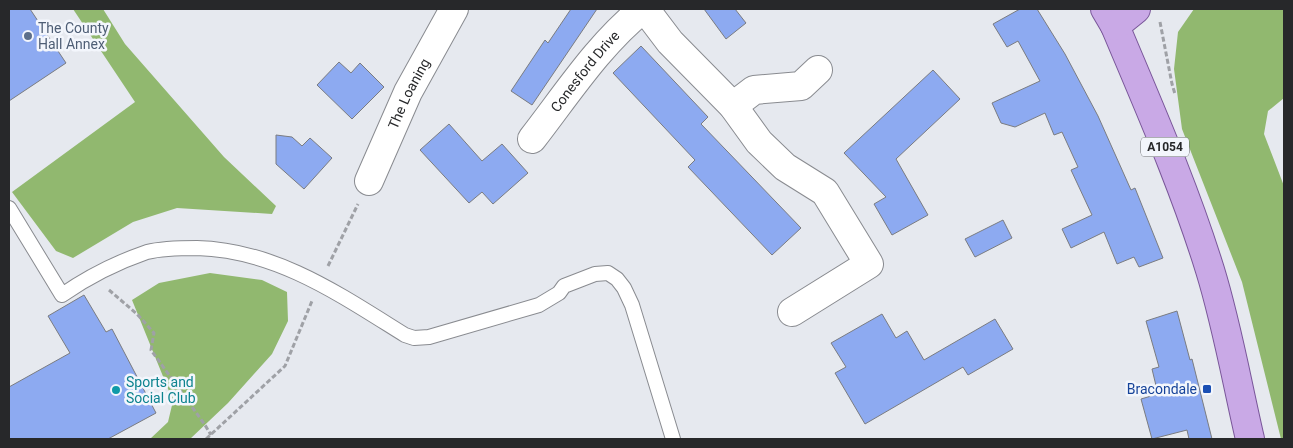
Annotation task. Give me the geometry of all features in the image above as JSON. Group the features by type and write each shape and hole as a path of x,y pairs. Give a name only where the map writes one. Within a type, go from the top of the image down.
{"main road":[{"path":"1110,17 1136,9"},
{"name":"A1054","path":"1110,17 1183,190 1210,270 1250,439"}],"street":[{"name":"The Loaning","path":"369,181 408,92 454,9"},
{"name":"Conesford Drive","path":"532,139 608,41 626,22 644,9 670,42 733,106 759,142 786,167 824,192 869,264 792,312"},
{"path":"733,106 754,90 800,86 818,70"}],"lane":[{"path":"9,208 62,295 93,276 149,252 180,248 218,249 262,258 320,283 405,335 414,338 429,337 539,305 560,293 564,286 595,274 608,273 617,279 624,288 632,304 673,439"}],"path":[{"path":"206,439 285,366 320,283 369,181"},
{"path":"93,276 137,314 154,333 151,350 205,425 210,435"}],"green space":[{"path":"73,9 103,9 125,44 224,157 276,206 272,214 177,208 133,222 73,258 56,251 12,192 135,102"},
{"path":"1194,9 1284,9 1284,98 1268,111 1264,134 1284,186 1284,439 1281,439 1242,282 1182,129 1174,69 1178,32"},
{"path":"210,273 262,280 287,292 288,321 272,354 228,403 190,439 150,439 168,422 173,401 132,300 159,283"}],"building":[{"name":"The County Hall Annex","path":"9,9 30,9 66,63 9,101"},
{"path":"571,9 597,9 532,105 511,91 545,40 548,43"},
{"path":"704,9 735,9 746,23 726,39"},
{"path":"1020,9 1037,9 1065,54 1098,116 1131,190 1135,188 1163,258 1139,267 1134,257 1117,264 1104,232 1071,248 1062,229 1092,215 1071,170 1078,167 1062,132 1054,135 1045,113 1015,127 1001,123 992,103 1040,81 1018,41 1007,47 993,24"},
{"path":"641,46 708,117 701,124 801,228 772,255 688,167 695,160 613,73"},
{"path":"339,62 351,73 360,63 384,87 352,119 317,85"},
{"path":"933,70 960,99 896,159 928,215 892,235 874,204 886,197 844,153"},
{"path":"449,124 482,161 502,144 528,173 493,204 482,192 469,203 420,150"},
{"path":"276,135 292,137 302,146 310,138 332,158 304,189 276,164"},
{"path":"1003,220 1012,238 975,257 965,239"},
{"path":"84,295 106,332 112,329 156,413 108,439 9,439 9,387 70,353 48,316"},
{"path":"1177,311 1190,360 1192,359 1212,439 1189,439 1187,430 1152,439 1141,399 1158,394 1152,369 1159,367 1146,321"},
{"path":"882,314 896,338 907,331 924,360 995,319 1013,349 968,375 963,367 865,424 835,373 846,367 831,343"}],"place":[{"name":"The County Hall Annex","path":"28,36"},
{"name":"Bracondale","path":"1207,389"},
{"name":"Sports and Social Club","path":"116,390"}]}
